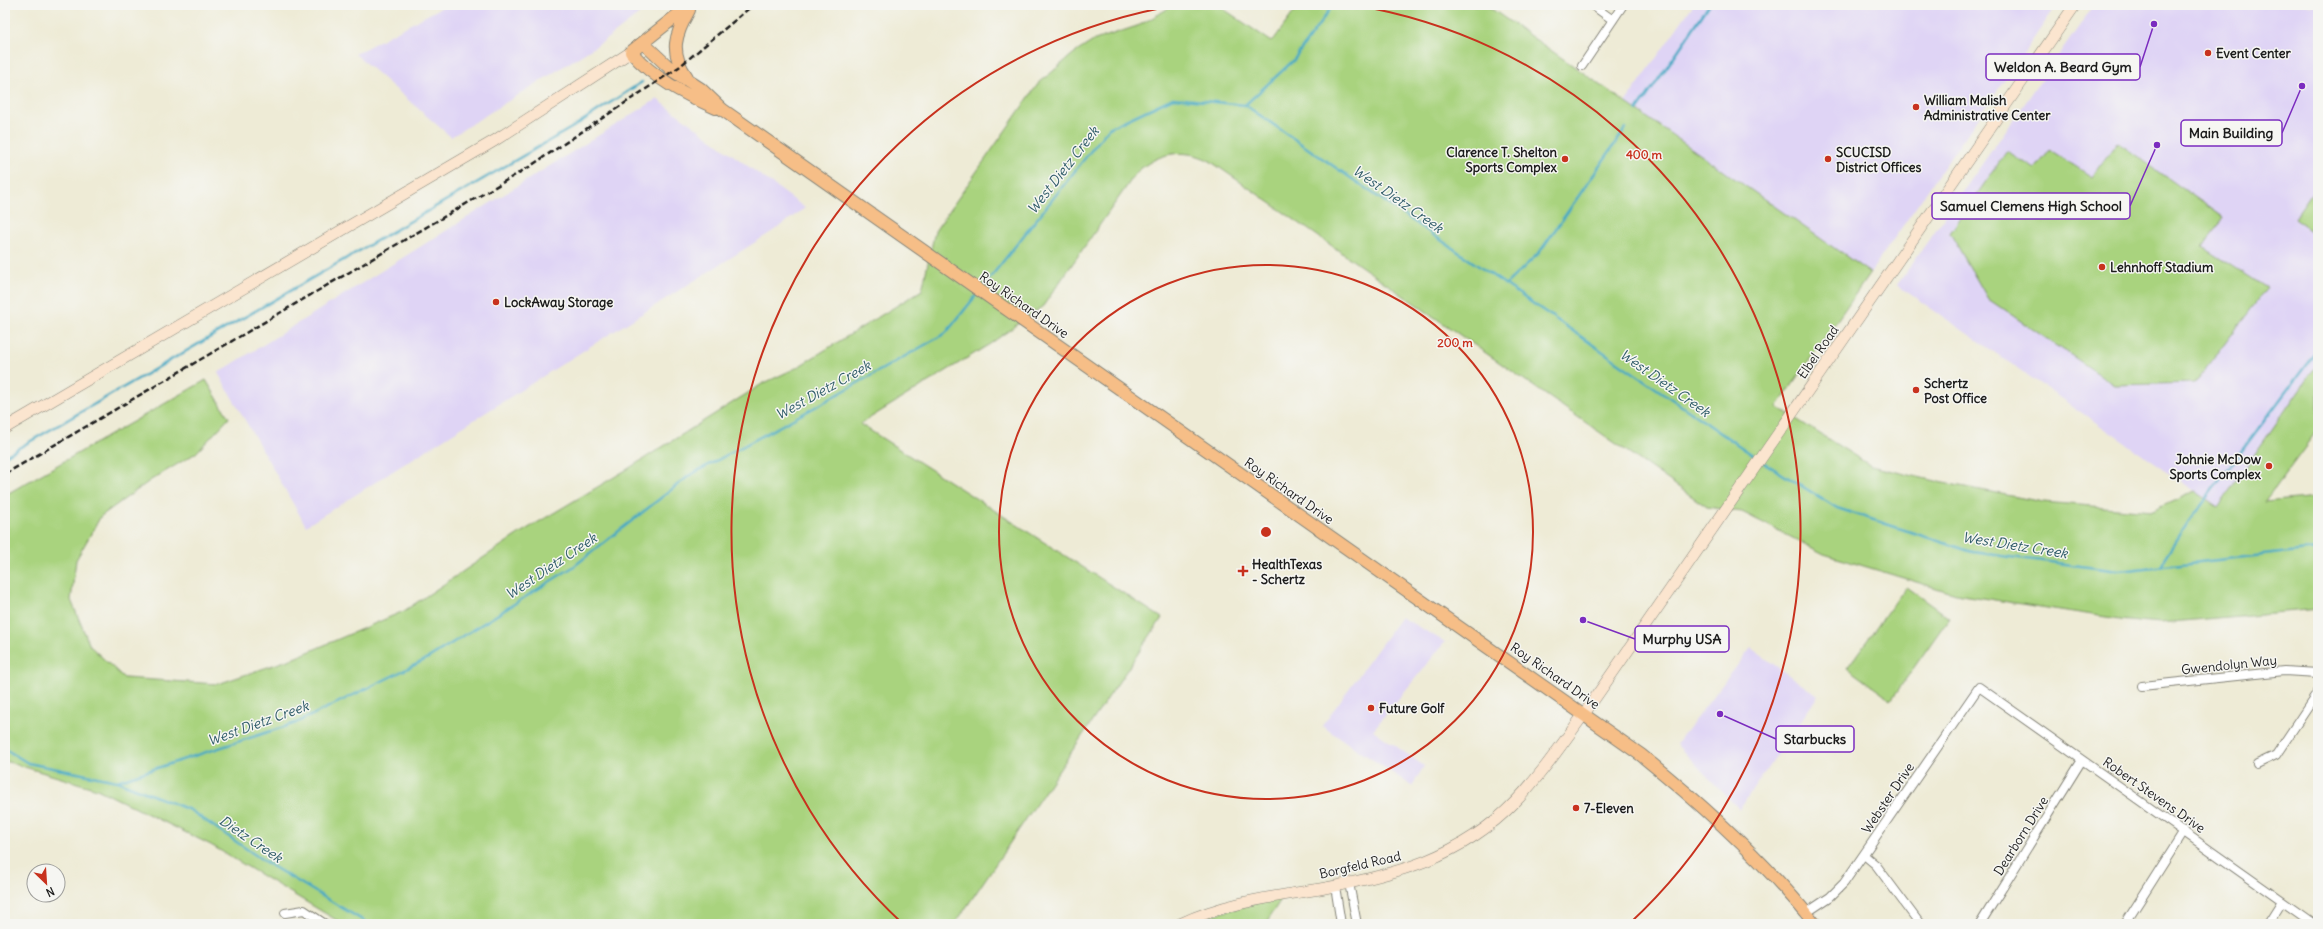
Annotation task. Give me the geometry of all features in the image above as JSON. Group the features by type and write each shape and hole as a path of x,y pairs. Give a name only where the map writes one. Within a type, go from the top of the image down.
{"main road":[{"path":"631,52 691,5"},
{"path":"689,80 679,66 676,54 676,39 681,24 691,5"},
{"name":"Roy Richard Drive","path":"643,43 673,71 689,80 723,110 1641,755 1678,785 1747,850 1815,924"},
{"name":"Roy Richard Drive","path":"631,52 651,71 683,94 723,110"}],"street":[{"path":"1592,5 1613,20"},
{"path":"1582,66 1623,5"},
{"name":"Elbel Road","path":"1584,714 2075,5"},
{"path":"5,428 494,141 631,52"},
{"name":"Gwendolyn Way","path":"2142,686 2284,671 2318,673"},
{"name":"Robert Stevens Drive","path":"1979,687 2314,924"},
{"name":"Webster Drive","path":"1806,913 1830,897 1844,883 1979,687"},
{"path":"2257,764 2276,755 2318,692"},
{"name":"Borgfeld Road","path":"1180,924 1230,906 1335,886 1403,871 1455,848 1489,826 1529,786 1584,714"},
{"name":"Dearborn Drive","path":"1980,924 2082,760"},
{"path":"2125,924 2184,831"},
{"path":"1864,855 1876,865 1920,924"},
{"path":"1349,883 1356,924"},
{"path":"1335,886 1341,924"},
{"path":"2268,924 2282,902"},
{"path":"285,913 304,910 324,924"}],"shaded area":[{"path":"446,5 651,5 604,41 451,137 355,54"},
{"name":"SCUCISD District Offices","path":"1693,5 2057,5 1870,273 1625,103"},
{"path":"2094,5 2318,5 2318,363 2218,507 1897,285"},
{"name":"LockAway Storage","path":"657,99 805,208 773,231 306,526 218,373"},
{"path":"1401,617 1445,642 1373,730 1424,766 1412,786 1322,726"},
{"path":"1751,648 1818,696 1739,809 1676,744"}],"green space":[{"path":"1174,5 1218,5 1272,42 1299,5 1486,5 1870,273 1777,407 1871,466 1939,482 2043,502 2152,511 2195,491 2218,507 2318,363 2318,429 2264,502 2318,497 2318,609 2160,623 2119,619 1956,594 1824,554 1742,512 1707,507 1210,161 1190,154 1180,153 1171,154 1153,161 1136,173 1043,306 990,344 860,424 1162,618 955,924 343,924 211,845 97,789 5,761 5,495 206,380 229,418 196,453 151,480 101,516 76,560 71,600 90,646 124,678 218,684 294,658 404,611 520,533 626,470 762,384 796,368 922,290 935,231 1038,84 1073,54 1095,40 1140,25"},
{"name":"Lehnhoff Stadium","path":"2117,142 2223,217 2203,247 2267,288 2195,383 2115,385 1988,299 1950,233 2007,151 2035,169 2050,150 2092,177"},
{"path":"2318,185 2318,236 2294,219"},
{"path":"1906,587 1949,618 1891,700 1847,668"},
{"path":"1284,895 1265,924 1180,924"}],"waterway":[{"path":"1245,105 1293,61 1333,5"},
{"path":"1637,111 1709,5"},
{"path":"5,456 573,127 642,82"},
{"name":"West Dietz Creek","path":"982,288 1109,128 1173,98 1245,105 1757,458"},
{"path":"1505,285 1539,253 1626,128"},
{"name":"West Dietz Creek","path":"5,749 28,763 117,781 296,723 425,660 573,567 690,475 819,405 946,333 978,293"},
{"path":"2160,566 2189,521 2318,349"},
{"name":"West Dietz Creek","path":"1763,462 1837,508 1972,552 2119,571 2318,549"},
{"name":"Dietz Creek","path":"117,781 190,810 267,863 369,924"}],"railway":[{"path":"5,474 529,167 679,67 753,5"}],"place":[{"name":"Weldon A. Beard Gym","path":"2154,24"},
{"name":"Event Center","path":"2208,53"},
{"name":"Main Building","path":"2302,86"},
{"name":"William Malish Administrative Center","path":"1916,107"},
{"name":"Samuel Clemens High School","path":"2157,145"},
{"name":"Clarence T. Shelton Sports Complex","path":"1565,159"},
{"name":"SCUCISD District Offices","path":"1828,159"},
{"name":"Lehnhoff Stadium","path":"2102,267"},
{"name":"LockAway Storage","path":"496,302"},
{"name":"Schertz Post Office","path":"1916,390"},
{"name":"Johnie McDow Sports Complex","path":"2269,466"},
{"name":"HealthTexas - Schertz","path":"1243,571"},
{"name":"Murphy USA","path":"1583,620"},
{"name":"Future Golf","path":"1371,708"},
{"name":"Starbucks","path":"1720,714"},
{"name":"7-Eleven","path":"1576,808"}]}
